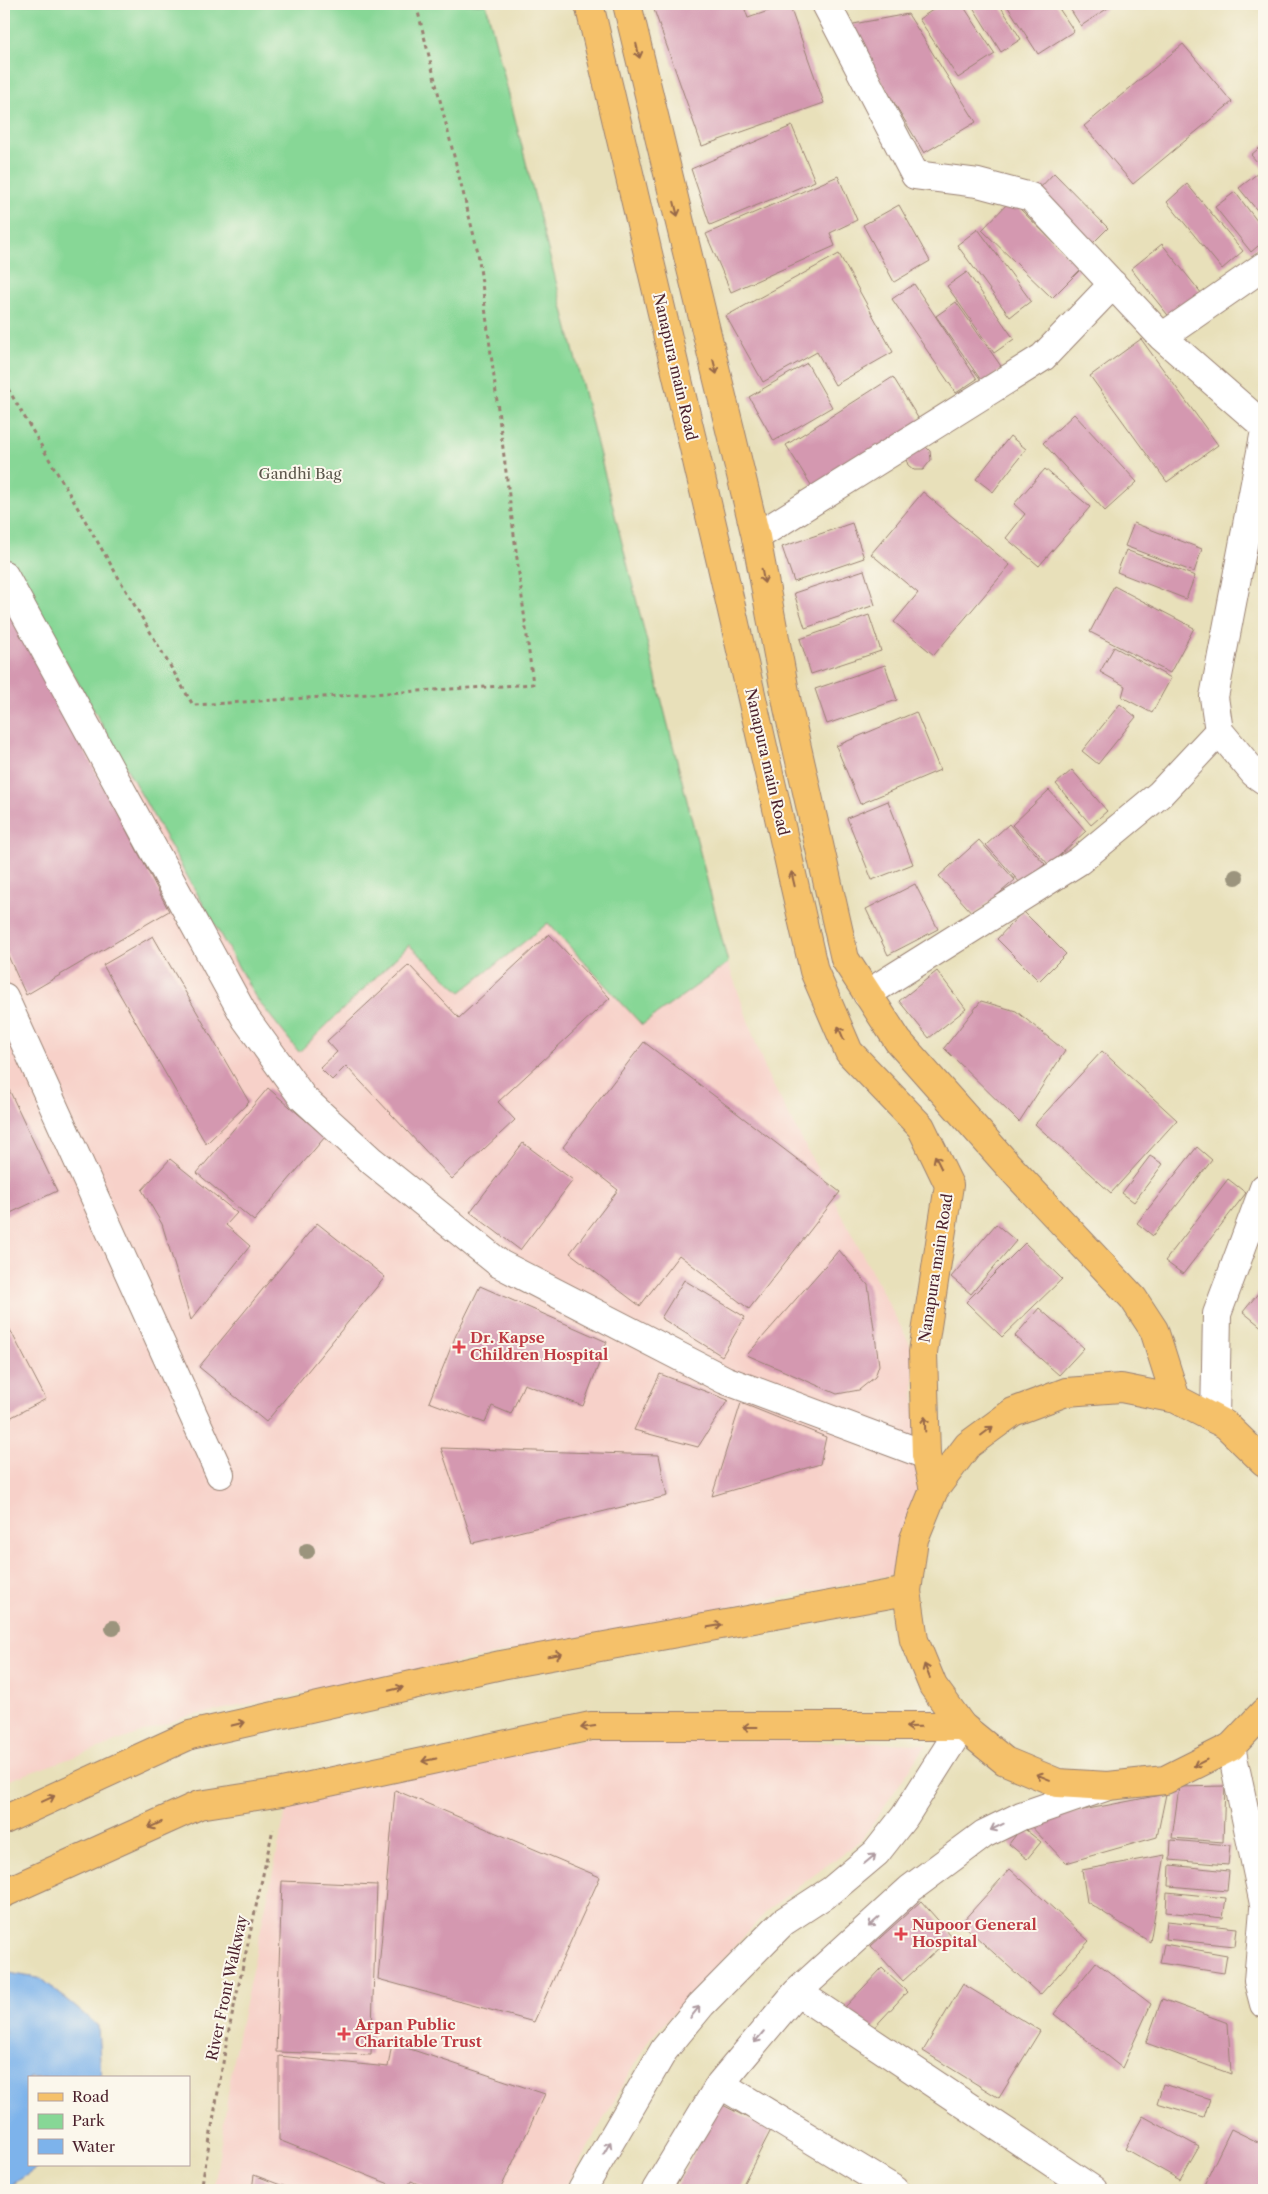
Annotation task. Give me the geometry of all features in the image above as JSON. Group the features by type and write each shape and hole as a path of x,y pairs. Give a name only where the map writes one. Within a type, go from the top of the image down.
{"main road":[{"name":"Nanapura main Road","path":"589,4 720,558 814,971 850,1052 921,1127 949,1185 923,1352 926,1455 934,1490"},
{"path":"627,4 756,538 788,708 846,959 898,1041 1007,1164 1133,1298 1154,1330 1176,1399"},
{"path":"1264,1462 1226,1425 1176,1399 1121,1388 1066,1392 1013,1412 968,1445 934,1490 914,1539 907,1591 914,1640 933,1686 962,1726 1005,1761 1058,1783 1108,1786 1165,1780 1231,1747 1264,1712"},
{"path":"4,1820 190,1735 501,1665 907,1591"},
{"path":"4,1893 199,1805 282,1792 591,1726 962,1726"}],"street":[{"path":"826,4 915,175 978,183 1032,197 1162,337 1264,426"},
{"path":"1162,337 1264,266"},
{"path":"756,538 1042,357 1113,284"},
{"path":"1264,436 1214,697 1219,731 1254,773 1264,780"},
{"path":"4,575 246,1019 303,1098 372,1161 500,1264 725,1380 926,1455"},
{"path":"867,994 1079,860 1160,794 1219,731"},
{"path":"4,997 220,1474"},
{"path":"1215,1419 1216,1314 1264,1188"},
{"path":"582,2190 664,2050 701,2005 783,1922 832,1890 876,1854 905,1816 962,1726"},
{"path":"1231,1747 1264,1904"},
{"path":"656,2190 720,2084 797,1992 910,1889 984,1834 1021,1816 1108,1786"},
{"path":"1262,1989 1264,1909"},
{"path":"797,1992 1093,2190"},
{"path":"720,2084 895,2190"}],"path":[{"path":"4,382 193,705 532,684 478,252 416,4"},
{"name":"River Front Walkway","path":"201,2190 228,2034 282,1792"}],"shaded area":[{"path":"4,539 299,1052 409,945 461,992 548,922 642,1025 728,963 766,1072 913,1350 918,1493 891,1575 185,1717 4,1782"},
{"path":"593,1737 927,1744 862,1839 769,1909 648,2041 564,2190 214,2190 233,2060 288,1801"}],"green space":[{"name":"Gandhi Bag","path":"4,4 486,4 728,963 642,1025 548,923 461,992 409,945 299,1052 256,998 4,551"}],"water":[{"path":"4,1972 42,1979 98,2026 101,2076 28,2076 28,2166 40,2166 4,2190"}],"building":[{"path":"652,4 743,4 748,18 789,4 824,103 702,146"},
{"path":"942,4 962,4 995,54 958,78 919,19"},
{"path":"971,4 999,4 1021,39 1001,52"},
{"path":"1006,4 1056,4 1074,31 1038,54"},
{"path":"1067,4 1114,4 1081,26"},
{"path":"908,14 976,122 924,153 848,25"},
{"path":"1183,44 1232,102 1133,184 1084,126"},
{"path":"792,126 815,181 710,225 691,169"},
{"path":"1264,144 1264,170 1251,155"},
{"path":"1054,173 1108,228 1093,243 1039,189"},
{"path":"1258,173 1264,180 1264,219 1239,188"},
{"path":"838,176 857,220 830,233 835,246 731,292 706,234"},
{"path":"1187,184 1243,251 1222,269 1167,202"},
{"path":"1235,192 1264,230 1264,241 1251,252 1215,207"},
{"path":"1011,200 1081,269 1052,298 982,230"},
{"path":"899,205 930,261 894,282 863,225"},
{"path":"978,229 1031,301 1010,317 957,245"},
{"path":"1162,244 1202,294 1171,319 1131,269"},
{"path":"839,254 893,352 835,385 817,352 763,382 726,316"},
{"path":"967,272 1014,339 994,353 947,286"},
{"path":"914,284 977,379 956,393 892,299"},
{"path":"956,302 1003,369 983,383 936,316"},
{"path":"1141,339 1218,445 1167,482 1090,376"},
{"path":"807,363 832,407 774,441 749,397"},
{"path":"893,377 923,426 816,493 786,445"},
{"path":"1074,414 1137,482 1105,511 1043,443"},
{"path":"1010,436 1026,449 993,492 976,479"},
{"path":"924,445 930,451 931,460 923,470 914,470 908,465 905,456"},
{"path":"1045,469 1090,507 1039,566 1006,538 1025,514 1014,504"},
{"path":"923,492 1010,565 934,655 894,622 918,593 871,554"},
{"path":"852,523 864,558 794,582 782,547"},
{"path":"1134,523 1202,549 1194,572 1125,546"},
{"path":"1126,550 1195,576 1186,599 1117,572"},
{"path":"864,570 875,605 805,628 794,593"},
{"path":"1114,586 1194,628 1170,673 1090,632"},
{"path":"4,598 169,911 26,995 4,947"},
{"path":"869,615 881,651 811,674 800,639"},
{"path":"1114,647 1171,678 1152,713 1122,697 1125,686 1100,672"},
{"path":"885,665 897,700 827,724 815,689"},
{"path":"1120,704 1136,717 1098,764 1082,751"},
{"path":"916,712 940,770 860,804 836,746"},
{"path":"1072,770 1107,811 1091,825 1056,784"},
{"path":"1049,790 1086,831 1049,865 1012,825"},
{"path":"888,801 913,864 872,880 847,818"},
{"path":"1009,824 1045,864 1022,885 986,845"},
{"path":"979,840 1015,880 974,915 939,876"},
{"path":"915,884 938,929 888,955 866,909"},
{"path":"1023,911 1066,954 1039,981 997,939"},
{"path":"549,934 610,998 498,1102 515,1120 452,1179 346,1066 332,1080 320,1068 337,1052 327,1041 409,965 459,1018"},
{"path":"153,936 249,1102 206,1144 103,965"},
{"path":"937,971 966,1009 929,1038 899,1001"},
{"path":"981,1001 1016,1011 1065,1051 1019,1122 944,1048"},
{"path":"644,1042 840,1192 749,1309 679,1255 640,1306 570,1253 618,1190 563,1147"},
{"path":"1102,1051 1177,1120 1111,1193 1035,1124"},
{"path":"4,1079 57,1191 4,1216"},
{"path":"268,1088 325,1137 254,1221 197,1173"},
{"path":"523,1143 573,1180 520,1250 470,1212"},
{"path":"1197,1147 1212,1160 1153,1236 1137,1223"},
{"path":"1150,1156 1163,1164 1134,1202 1122,1193"},
{"path":"170,1159 237,1213 226,1225 250,1246 191,1320 162,1224 142,1190"},
{"path":"1228,1179 1246,1193 1183,1274 1165,1261"},
{"path":"317,1223 385,1277 266,1422 199,1367"},
{"path":"996,1224 1016,1241 971,1294 951,1277"},
{"path":"1025,1243 1062,1279 1002,1337 966,1302"},
{"path":"839,1250 868,1285 879,1365 875,1377 859,1390 837,1394 747,1355"},
{"path":"684,1280 745,1317 722,1356 661,1318"},
{"path":"480,1286 607,1342 583,1406 524,1384 511,1414 492,1406 485,1423 429,1402 456,1335"},
{"path":"1264,1286 1264,1329 1243,1312"},
{"path":"1039,1308 1084,1348 1059,1375 1015,1336"},
{"path":"4,1318 46,1399 4,1421"},
{"path":"660,1374 728,1400 698,1447 634,1430"},
{"path":"741,1403 826,1437 820,1464 712,1496"},
{"path":"441,1448 659,1455 667,1496 473,1543"},
{"path":"1225,1786 1223,1842 1172,1838 1179,1787"},
{"path":"395,1790 600,1877 534,2022 378,1979"},
{"path":"1166,1794 1157,1837 1066,1863 1026,1821"},
{"path":"1022,1827 1041,1842 1027,1859 1009,1844"},
{"path":"1171,1840 1230,1845 1228,1865 1170,1860"},
{"path":"1165,1855 1150,1942 1087,1902 1082,1870"},
{"path":"1170,1865 1229,1871 1227,1891 1169,1886"},
{"path":"1010,1869 1089,1941 1040,1995 961,1923"},
{"path":"282,1881 377,1885 371,2055 276,2052"},
{"path":"1167,1892 1226,1898 1223,1918 1166,1912"},
{"path":"921,1901 952,1936 903,1981 871,1946"},
{"path":"1167,1921 1237,1928 1235,1946 1165,1939"},
{"path":"1164,1944 1227,1955 1224,1973 1160,1963"},
{"path":"1096,1962 1151,2004 1122,2068 1054,2014"},
{"path":"882,1968 907,1992 870,2032 845,2007"},
{"path":"963,1984 1040,2031 999,2098 923,2051"},
{"path":"1162,1999 1228,2023 1231,2074 1146,2043"},
{"path":"392,2043 545,2094 500,2190 432,2190 411,2181 406,2190 404,2190 279,2140 279,2056 388,2067"},
{"path":"1163,2084 1210,2099 1204,2117 1157,2103"},
{"path":"719,2103 771,2130 740,2190 674,2190"},
{"path":"1143,2116 1199,2147 1180,2180 1125,2149"},
{"path":"1231,2129 1264,2145 1264,2190 1210,2190 1203,2187"},
{"path":"254,2175 294,2190 252,2190"}],"place":[{"name":"Dr. Kapse Children Hospital","path":"459,1347"},
{"name":"Nupoor General Hospital","path":"901,1934"},
{"name":"Arpan Public Charitable Trust","path":"344,2034"}]}
